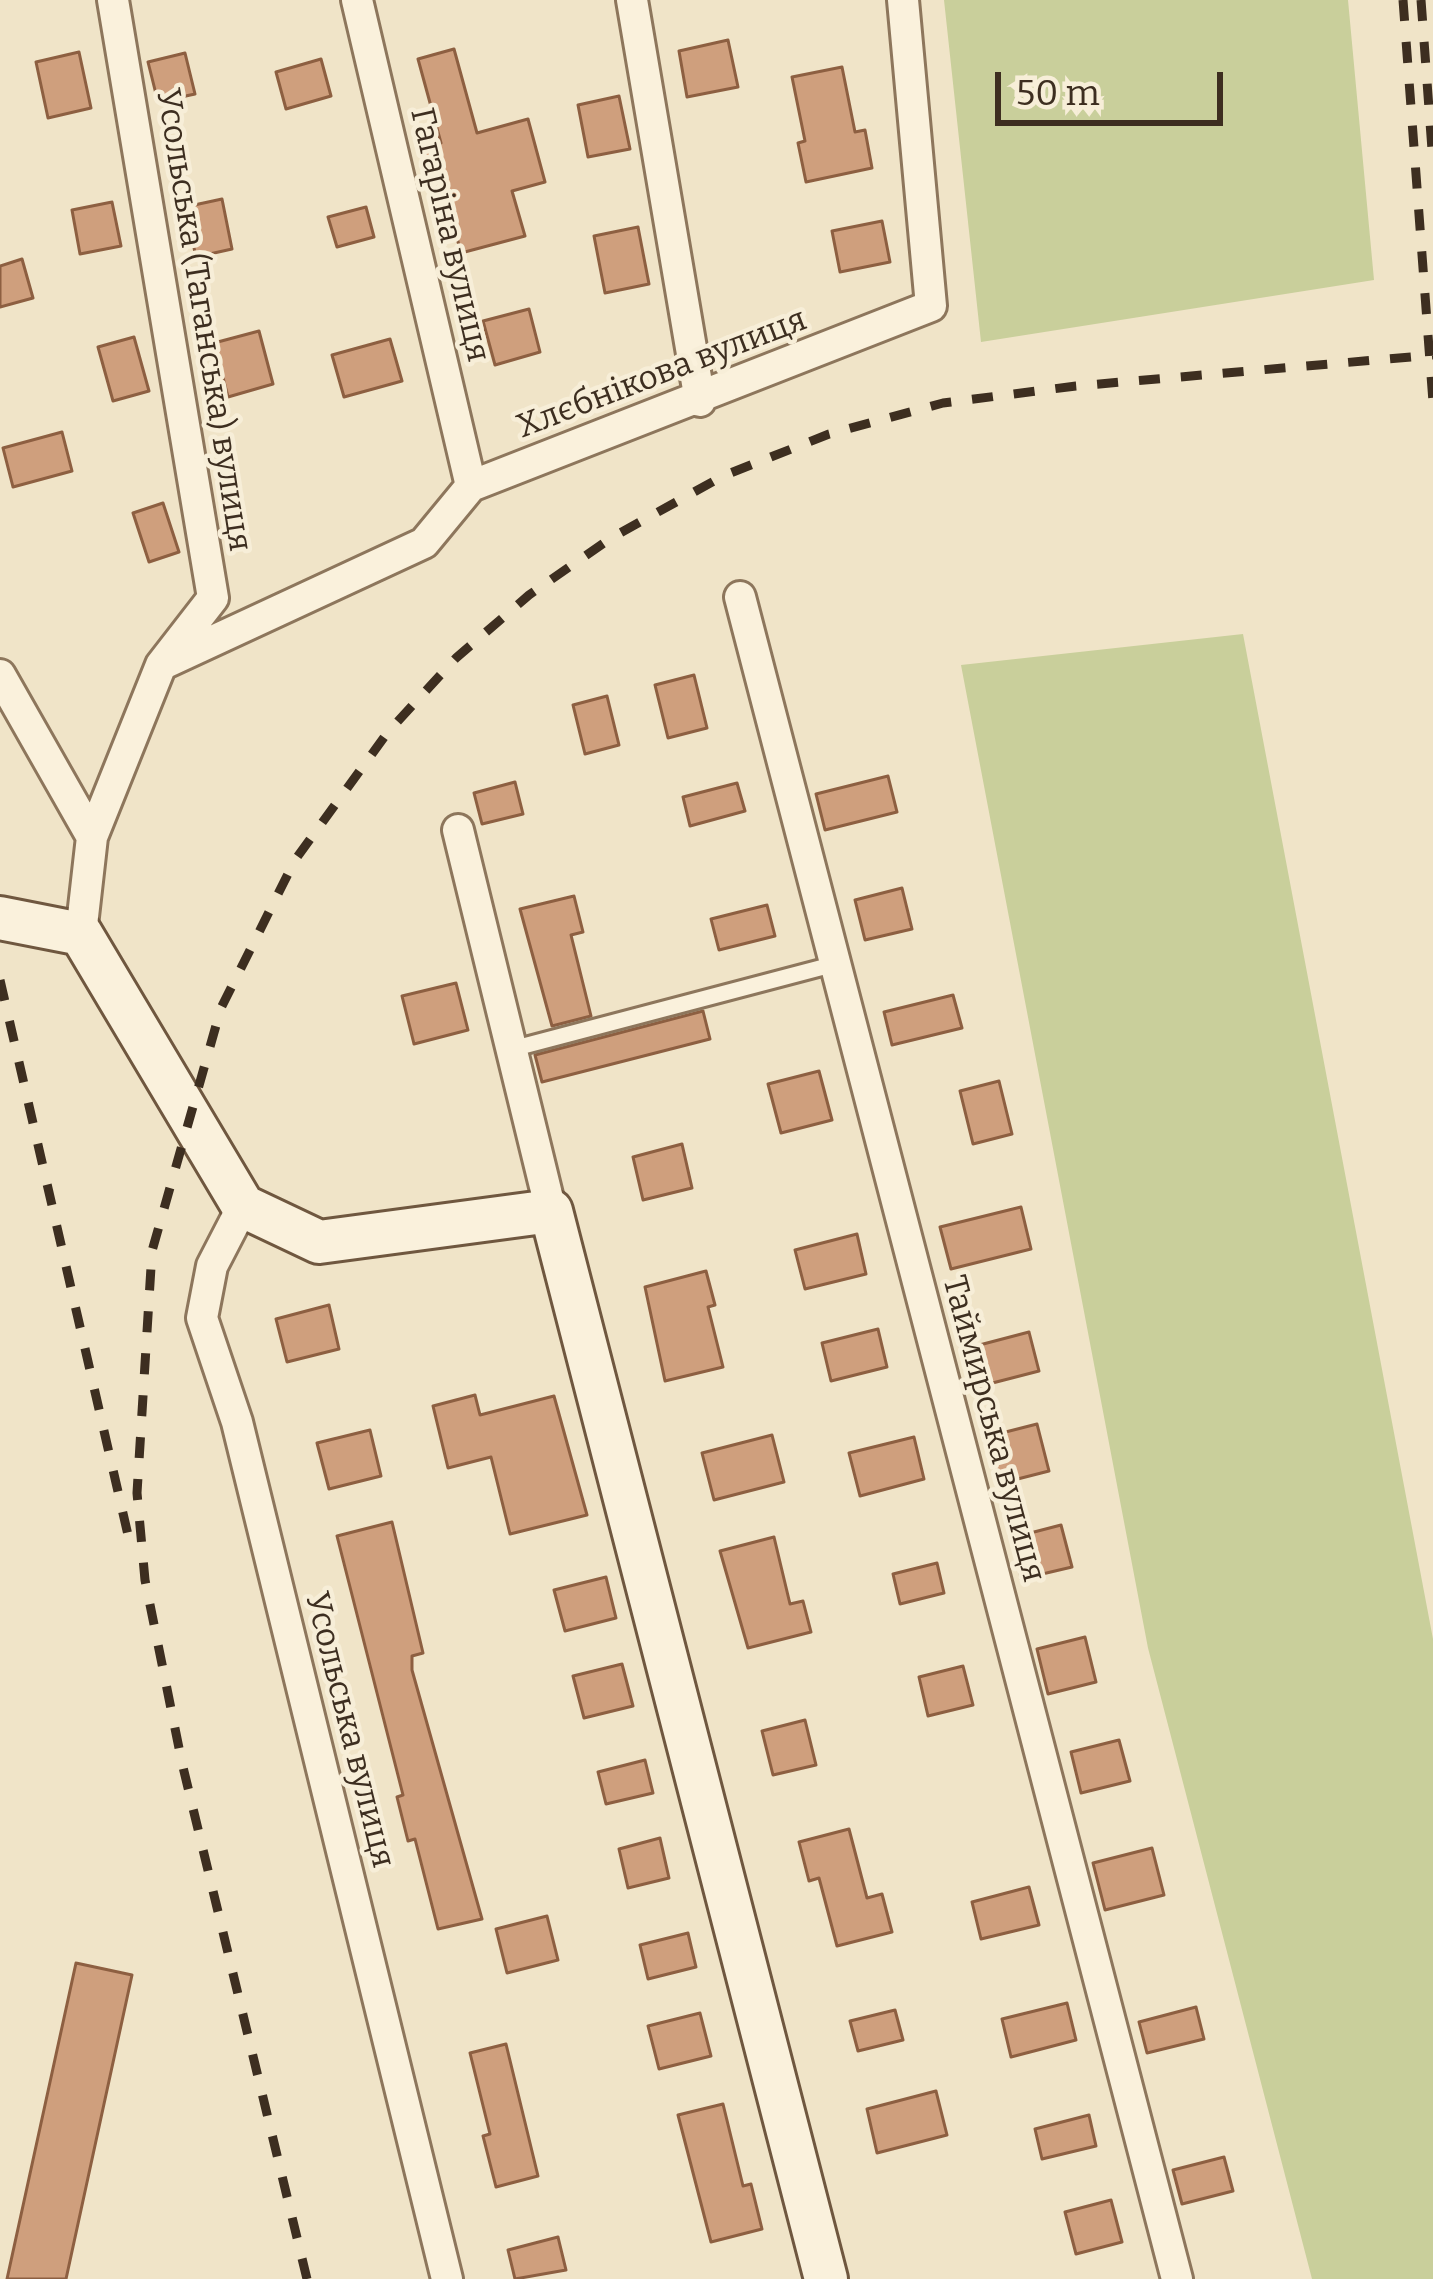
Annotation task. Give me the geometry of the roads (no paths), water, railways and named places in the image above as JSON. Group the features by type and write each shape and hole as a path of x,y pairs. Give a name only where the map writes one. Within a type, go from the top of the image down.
{"main road":[{"path":"0,918 82,934 243,1206 319,1241 551,1211 826,2279"}],"street":[{"name":"Усольська (Таганська) вулиця","path":"82,934 92,837 161,664 213,598 113,0"},
{"name":"Гагаріна вулиця","path":"357,0 471,486"},
{"path":"632,0 700,401"},
{"name":"Хлєбнікова вулиця","path":"161,664 424,542 471,486 700,401 931,306 903,0"},
{"name":"Таймирська вулиця","path":"740,597 1177,2279"},
{"path":"0,675 92,837"},
{"path":"458,830 551,1211"},
{"name":"Усольська вулиця","path":"243,1206 212,1265 202,1318 237,1422 447,2279"}],"lane":[{"path":"512,1049 835,964"}],"railway":[{"path":"1403,0 1433,402"},
{"path":"1421,0 1433,163"},
{"path":"307,2279 182,1763 145,1580 137,1493 152,1251 221,1008 295,860 388,732 456,658 529,595 611,538 723,476 829,434 943,403 1076,386 1433,355"},
{"path":"0,980 128,1535"}]}
